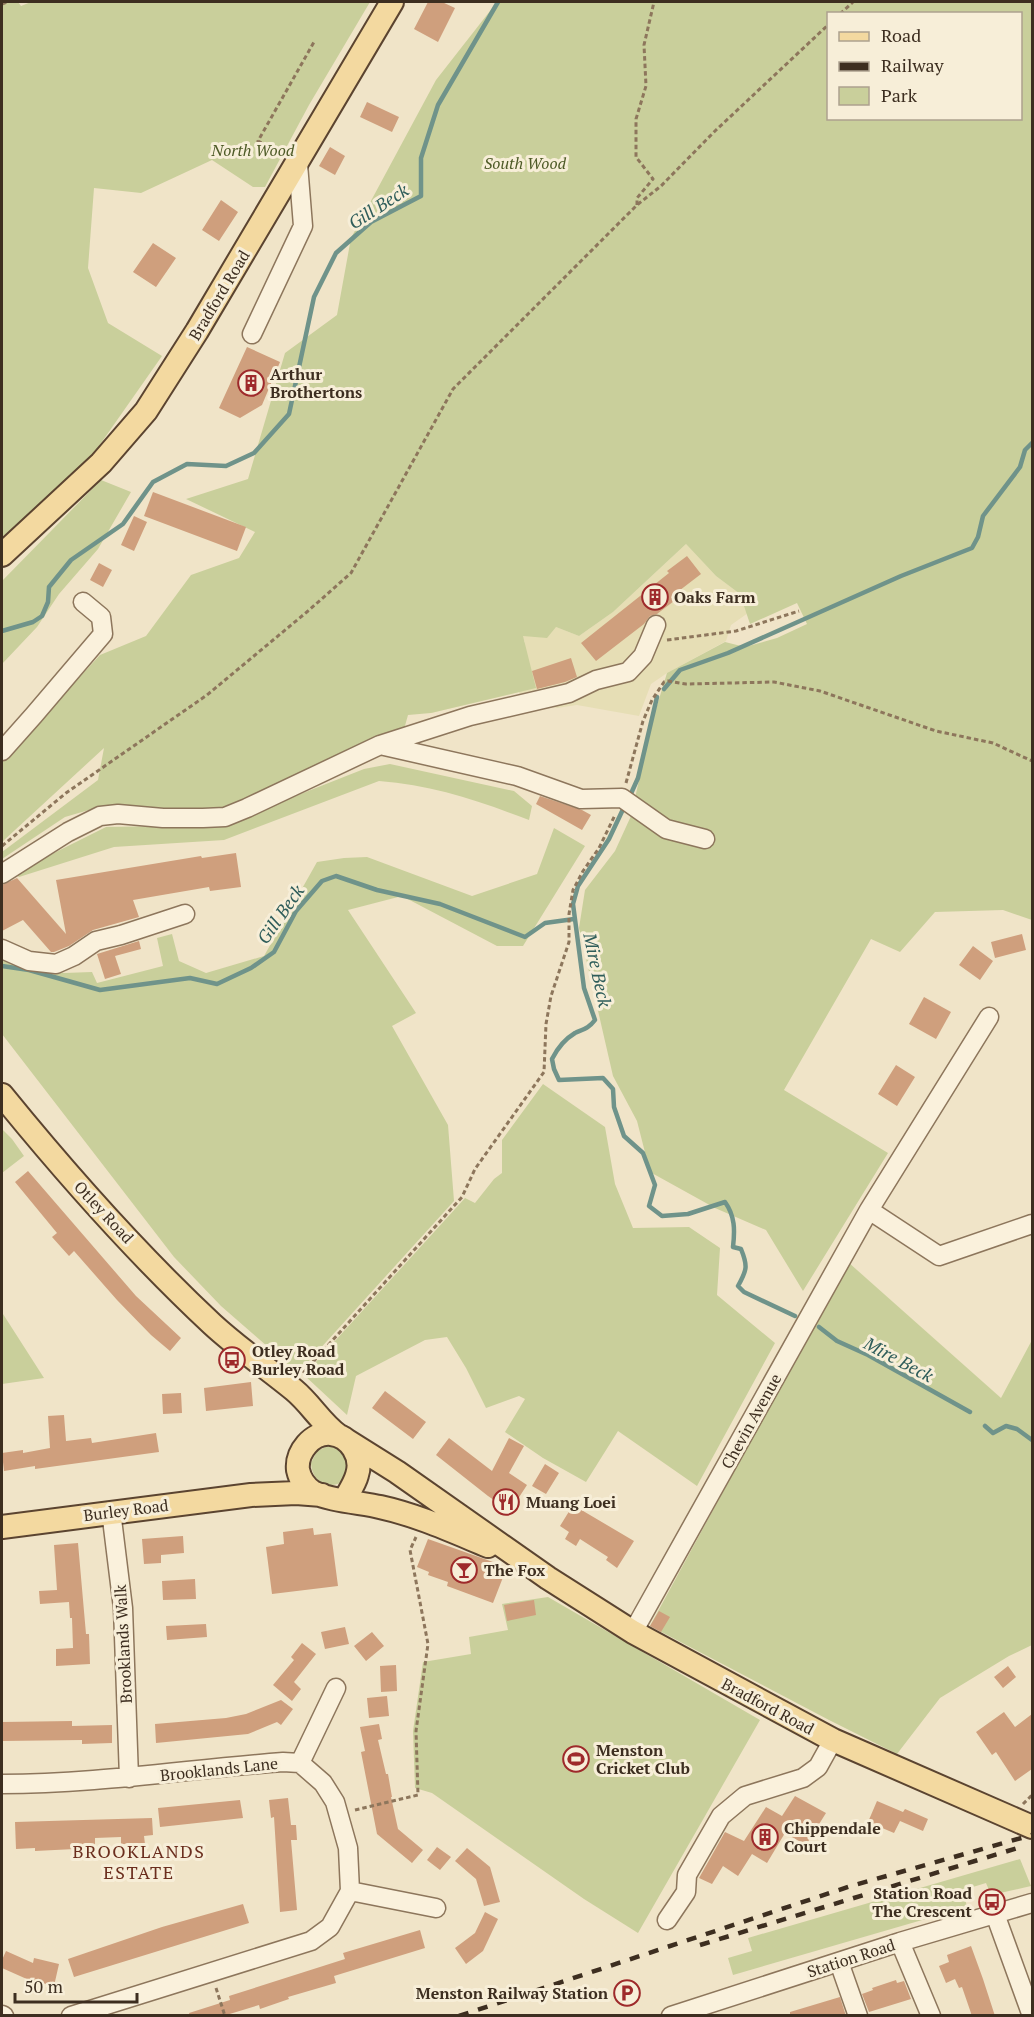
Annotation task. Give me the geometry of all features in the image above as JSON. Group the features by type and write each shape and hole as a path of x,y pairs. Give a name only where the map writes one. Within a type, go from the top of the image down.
{"main road":[{"name":"Bradford Road","path":"2,555 101,464 146,411 298,164 392,2"},
{"name":"Otley Road","path":"2,1095 112,1223 212,1324 272,1375"},
{"path":"272,1375 301,1396 324,1424 353,1447 359,1466 358,1475 345,1499 322,1495 312,1491 304,1484 299,1472 307,1431 303,1416 272,1375"},
{"path":"302,1453 322,1435 342,1438"},
{"name":"Bradford Road","path":"342,1438 397,1472 518,1558 633,1632 832,1740 1031,1826"},
{"name":"Burley Road","path":"250,1495 278,1481 290,1472 302,1453"},
{"name":"Burley Road","path":"2,1527 111,1511 250,1495 296,1493 322,1495"},
{"name":"Bradford Road","path":"345,1499 382,1507 424,1521 518,1558"}],"street":[{"path":"252,334 303,226 298,164"},
{"path":"2,751 103,634 101,616 83,602"},
{"path":"2,874 68,832 100,816 118,814 163,818 225,817 380,745 470,716 569,693 596,680 628,672 643,656 653,632"},
{"path":"380,745 517,776 581,799 622,798 666,829 705,839"},
{"path":"2,949 29,961 56,964 74,956 96,941 185,914"},
{"name":"Chevin Avenue","path":"633,1632 869,1210 989,1017"},
{"path":"869,1210 939,1256 1032,1224"},
{"name":"Brooklands Walk","path":"111,1511 123,1608 129,1778"},
{"path":"300,1763 336,1688"},
{"path":"667,1920 686,1892 687,1875 721,1816 745,1796 803,1778 818,1767 832,1740"},
{"name":"Brooklands Lane","path":"2,1784 46,1784 263,1764 300,1763 323,1783 335,1802 348,1848 350,1891"},
{"path":"70,2016 311,1941 330,1928 350,1891 436,1908"},
{"name":"Station Road","path":"671,2016 699,2011 900,1942 1032,1903"},
{"path":"995,1914 1032,2016"},
{"path":"900,1942 931,2016"},
{"path":"839,1962 858,2016"}],"path":[{"path":"2,4 7,2"},
{"path":"637,205 637,198 653,179 636,157 636,118 646,86 644,45 654,2"},
{"path":"2,846 66,793 207,695 351,573 453,389 637,205 661,186 827,26"},
{"path":"298,164 258,141 314,42"},
{"path":"653,632 662,640 736,630 800,611"},
{"path":"302,1376 307,1367 462,1197 475,1169 544,1072 546,1024 551,996 569,942 568,914 573,890 599,848 622,798 643,721 652,700 664,682 686,684 774,682 820,691 936,731 993,743 1032,761"},
{"path":"339,1814 418,1796 416,1731 428,1644 410,1550 424,1521"},
{"path":"211,1972 225,2016"}],"shaded area":[{"name":"Oaks Farm","path":"686,544 716,576 740,594 748,613 731,625 726,641 651,684 639,716 577,705 557,708 541,704 524,708 519,692 431,713 525,642 522,636 556,627 579,636 613,612"}],"green space":[{"name":"North Wood","path":"2,2 18,2 21,6 31,2 370,2 309,105 265,187 253,187 212,160 141,193 94,188 88,268 108,323 162,356 73,483 2,537"},
{"name":"South Wood","path":"497,2 1032,2 1032,920 1003,910 935,912 900,952 871,939 784,1090 888,1153 803,1291 766,1230 715,1208 650,1172 637,1121 613,1076 579,928 585,890 615,851 631,816 652,722 667,673 725,642 745,647 777,638 807,624 797,603 750,624 740,594 716,576 686,544 613,612 579,636 556,627 547,638 523,636 536,688 431,713 408,715 403,733 221,810 185,813 148,808 99,807 65,817 2,859 2,852 98,780 104,748 2,842 2,761 100,655 146,636 191,575 239,558 255,532 186,499 248,479 285,353 337,315 351,238 436,80"},
{"path":"101,480 131,492 98,549 59,594 37,627 2,664 2,581"},
{"path":"390,764 514,791 532,806 529,820 456,795 418,786 379,781 224,840 114,847 19,877 14,873 106,827 229,825 364,769"},
{"path":"554,828 585,846 523,946 497,946 402,896 348,910 416,1013 392,1026 448,1125 454,1201 298,1373 221,1306 174,1257 2,1034 2,959 64,973 92,972 97,983 163,966 157,938 172,934 179,961 206,973 264,956 317,862 367,857 472,896 537,874"},
{"path":"543,1084 605,1127 615,1184 633,1228 689,1227 720,1248 717,1295 775,1343 697,1486 618,1431 586,1482 543,1458 505,1432 525,1399 519,1396 486,1408 447,1337 425,1340 356,1376 347,1415 304,1375 465,1198 475,1203 494,1179 502,1173 502,1140"},
{"path":"2,1129 24,1156 2,1173"},
{"path":"848,1262 1001,1398 1032,1340 1032,1645 1009,1656 940,1698 897,1754 650,1626"},
{"path":"2,1298 3,1314 44,1378 2,1384"},
{"path":"330,1445 337,1445 350,1455 346,1480 334,1485 318,1480 314,1476 311,1463 317,1451"},
{"name":"Menston Cricket Club","path":"548,1597 760,1720 638,1933 584,1899 432,1793 415,1788 413,1731 423,1662 471,1654 469,1637 508,1630 502,1604"},
{"path":"1020,1859 1031,1886 991,1895 986,1883 963,1890 967,1907 733,1975 728,1958 752,1951 748,1938"}],"building":[{"path":"428,2 442,2 455,8 438,42 414,29"},
{"path":"367,102 399,117 392,132 360,117"},
{"path":"330,147 345,156 335,175 319,166"},
{"path":"221,200 238,212 219,241 202,230"},
{"path":"153,243 176,258 156,287 133,272"},
{"name":"Arthur Brothertons","path":"247,347 280,362 262,405 240,418 219,408"},
{"path":"153,492 246,527 237,551 144,516"},
{"path":"134,516 147,522 134,551 121,545"},
{"name":"Oaks Farm","path":"687,556 701,574 671,597 674,601 657,614 650,616 644,624 596,661 581,643"},
{"path":"99,563 112,570 103,587 90,580"},
{"path":"571,658 577,677 537,689 532,671"},
{"path":"540,796 591,815 582,830 536,804"},
{"path":"236,853 241,887 210,891 209,887 133,900 139,917 93,930 69,946 54,952 51,952 23,920 2,931 2,885 17,878 66,934 56,880 201,856 202,858"},
{"path":"1022,934 1026,950 995,958 991,942"},
{"path":"139,941 141,949 115,956 121,974 105,979 97,954"},
{"path":"973,946 993,961 980,980 959,965"},
{"path":"924,997 951,1012 936,1039 909,1024"},
{"path":"896,1065 915,1077 897,1106 878,1094"},
{"path":"28,1171 136,1296 181,1338 170,1351 117,1300 74,1251 69,1256 52,1237 57,1233 15,1182"},
{"path":"251,1382 253,1406 206,1411 204,1388"},
{"path":"385,1391 426,1422 413,1439 372,1408"},
{"path":"181,1393 182,1413 163,1414 162,1394"},
{"path":"64,1415 66,1441 91,1438 92,1443 156,1433 159,1452 4,1471 2,1453 23,1450 23,1453 50,1448 48,1416"},
{"path":"449,1438 492,1471 509,1438 524,1446 509,1473 527,1485 510,1511 436,1455"},
{"path":"545,1464 559,1473 546,1494 532,1486"},
{"path":"573,1505 634,1541 617,1568 606,1560 608,1557 580,1539 576,1546 565,1539 569,1532 560,1526"},
{"path":"313,1528 314,1535 331,1533 338,1586 272,1594 266,1547 284,1544 283,1532"},
{"path":"183,1536 184,1553 161,1555 161,1563 144,1564 142,1539"},
{"name":"The Fox","path":"428,1539 507,1567 493,1603 447,1586 448,1582 428,1575 429,1572 417,1567"},
{"path":"78,1543 86,1634 89,1634 90,1664 56,1666 56,1649 73,1648 69,1602 40,1604 39,1591 57,1590 54,1545"},
{"path":"195,1579 196,1599 163,1600 162,1581"},
{"path":"534,1600 536,1615 507,1621 504,1605"},
{"path":"659,1611 670,1617 661,1632 650,1626"},
{"path":"206,1624 207,1637 167,1640 166,1626"},
{"path":"345,1627 349,1644 325,1649 321,1632"},
{"path":"372,1632 384,1646 366,1661 354,1646"},
{"path":"302,1643 316,1654 294,1682 301,1689 292,1701 273,1685 294,1660 291,1657"},
{"path":"396,1665 397,1691 381,1692 380,1666"},
{"path":"1008,1666 1016,1677 1003,1688 994,1677"},
{"path":"387,1696 389,1716 369,1718 367,1698"},
{"path":"281,1700 293,1709 281,1725 277,1722 248,1734 156,1743 155,1724 226,1718 246,1714"},
{"path":"1004,1712 1015,1727 1032,1714 1032,1769 1015,1781 996,1752 992,1755 976,1732"},
{"path":"72,1721 72,1726 112,1725 112,1743 82,1744 82,1740 2,1741 2,1722"},
{"path":"379,1724 382,1739 378,1740 386,1774 388,1774 398,1829 423,1850 412,1863 377,1834 361,1752 365,1751 360,1727"},
{"name":"Chippendale Court","path":"795,1796 826,1813 806,1845 785,1833 767,1863 752,1854 738,1876 723,1866 712,1884 699,1878 725,1832 744,1841 766,1807 782,1816"},
{"path":"288,1798 291,1825 296,1825 297,1840 291,1840 297,1910 280,1912 274,1817 271,1818 269,1800"},
{"path":"240,1800 243,1818 160,1827 158,1808"},
{"path":"877,1801 928,1819 923,1831 900,1821 894,1833 868,1822"},
{"path":"152,1818 153,1835 144,1836 145,1844 121,1844 121,1837 95,1838 95,1845 83,1846 83,1848 35,1851 35,1848 16,1849 15,1822"},
{"path":"437,1847 451,1857 440,1870 427,1860"},
{"path":"467,1848 490,1867 500,1902 484,1906 476,1879 455,1861"},
{"path":"243,1904 249,1923 74,1977 68,1959 162,1927"},
{"path":"485,1912 498,1919 483,1951 466,1964 455,1948 475,1933"},
{"path":"420,1930 425,1948 334,1976 336,1983 288,1997 289,1999 260,2009 259,2005 223,2016 190,2016 189,2013 230,2000 229,1996 345,1959 343,1953"},
{"path":"971,1946 995,2016 972,2016 962,1987 959,1988 955,1979 946,1983 939,1966 949,1962 947,1955"},
{"path":"6,1951 33,1963 34,1958 59,1964 54,1986 29,1980 2,1968 2,1960"},
{"path":"896,1980 897,1983 904,1981 911,1999 869,2012 862,1994"},
{"path":"840,1997 846,2016 790,2016 790,2012"}],"waterway":[{"name":"Gill Beck","path":"2,631 33,622 42,616 48,602 49,587 71,560 123,524 153,482 187,464 226,466 254,453 289,414 314,297 336,253 371,222 421,196 421,158 438,105 498,2"},
{"path":"664,689 680,670 728,653 901,576 972,548 978,537 983,516 1020,467 1025,450 1032,443"},
{"path":"629,798 638,778 657,697"},
{"name":"Mire Beck","path":"625,805 609,839 578,886 573,904 584,988 595,1020 588,1027 571,1035 562,1044 552,1059 554,1069 559,1080 603,1078 613,1089 614,1107 624,1136 643,1153 655,1185 649,1206 662,1216 688,1214 725,1202 733,1223 733,1247 741,1249 746,1264 738,1286 744,1292 795,1316"},
{"name":"Gill Beck","path":"2,966 29,970 100,990 190,978 217,984 251,968 274,952 296,911 322,881 336,876 377,890 440,904 525,937 545,923 574,919"},
{"name":"Mire Beck","path":"819,1327 837,1341 868,1355 970,1412"},
{"name":"Mire Beck","path":"985,1426 993,1433 1006,1426 1017,1429 1032,1440"}],"railway":[{"path":"459,2016 851,1886 1032,1835"},
{"path":"700,1945 1024,1846"}],"place":[{"name":"Arthur Brothertons","path":"251,383"},
{"name":"Oaks Farm","path":"655,597"},
{"name":"Otley Road Burley Road","path":"232,1360"},
{"name":"Muang Loei","path":"506,1502"},
{"name":"The Fox","path":"464,1570"},
{"name":"Menston Cricket Club","path":"576,1759"},
{"name":"Chippendale Court","path":"765,1837"},
{"name":"Station Road The Crescent","path":"992,1902"},
{"name":"Menston Railway Station","path":"627,1993"}],"district":[{"name":"BROOKLANDS ESTATE","path":"139,1861"}]}
